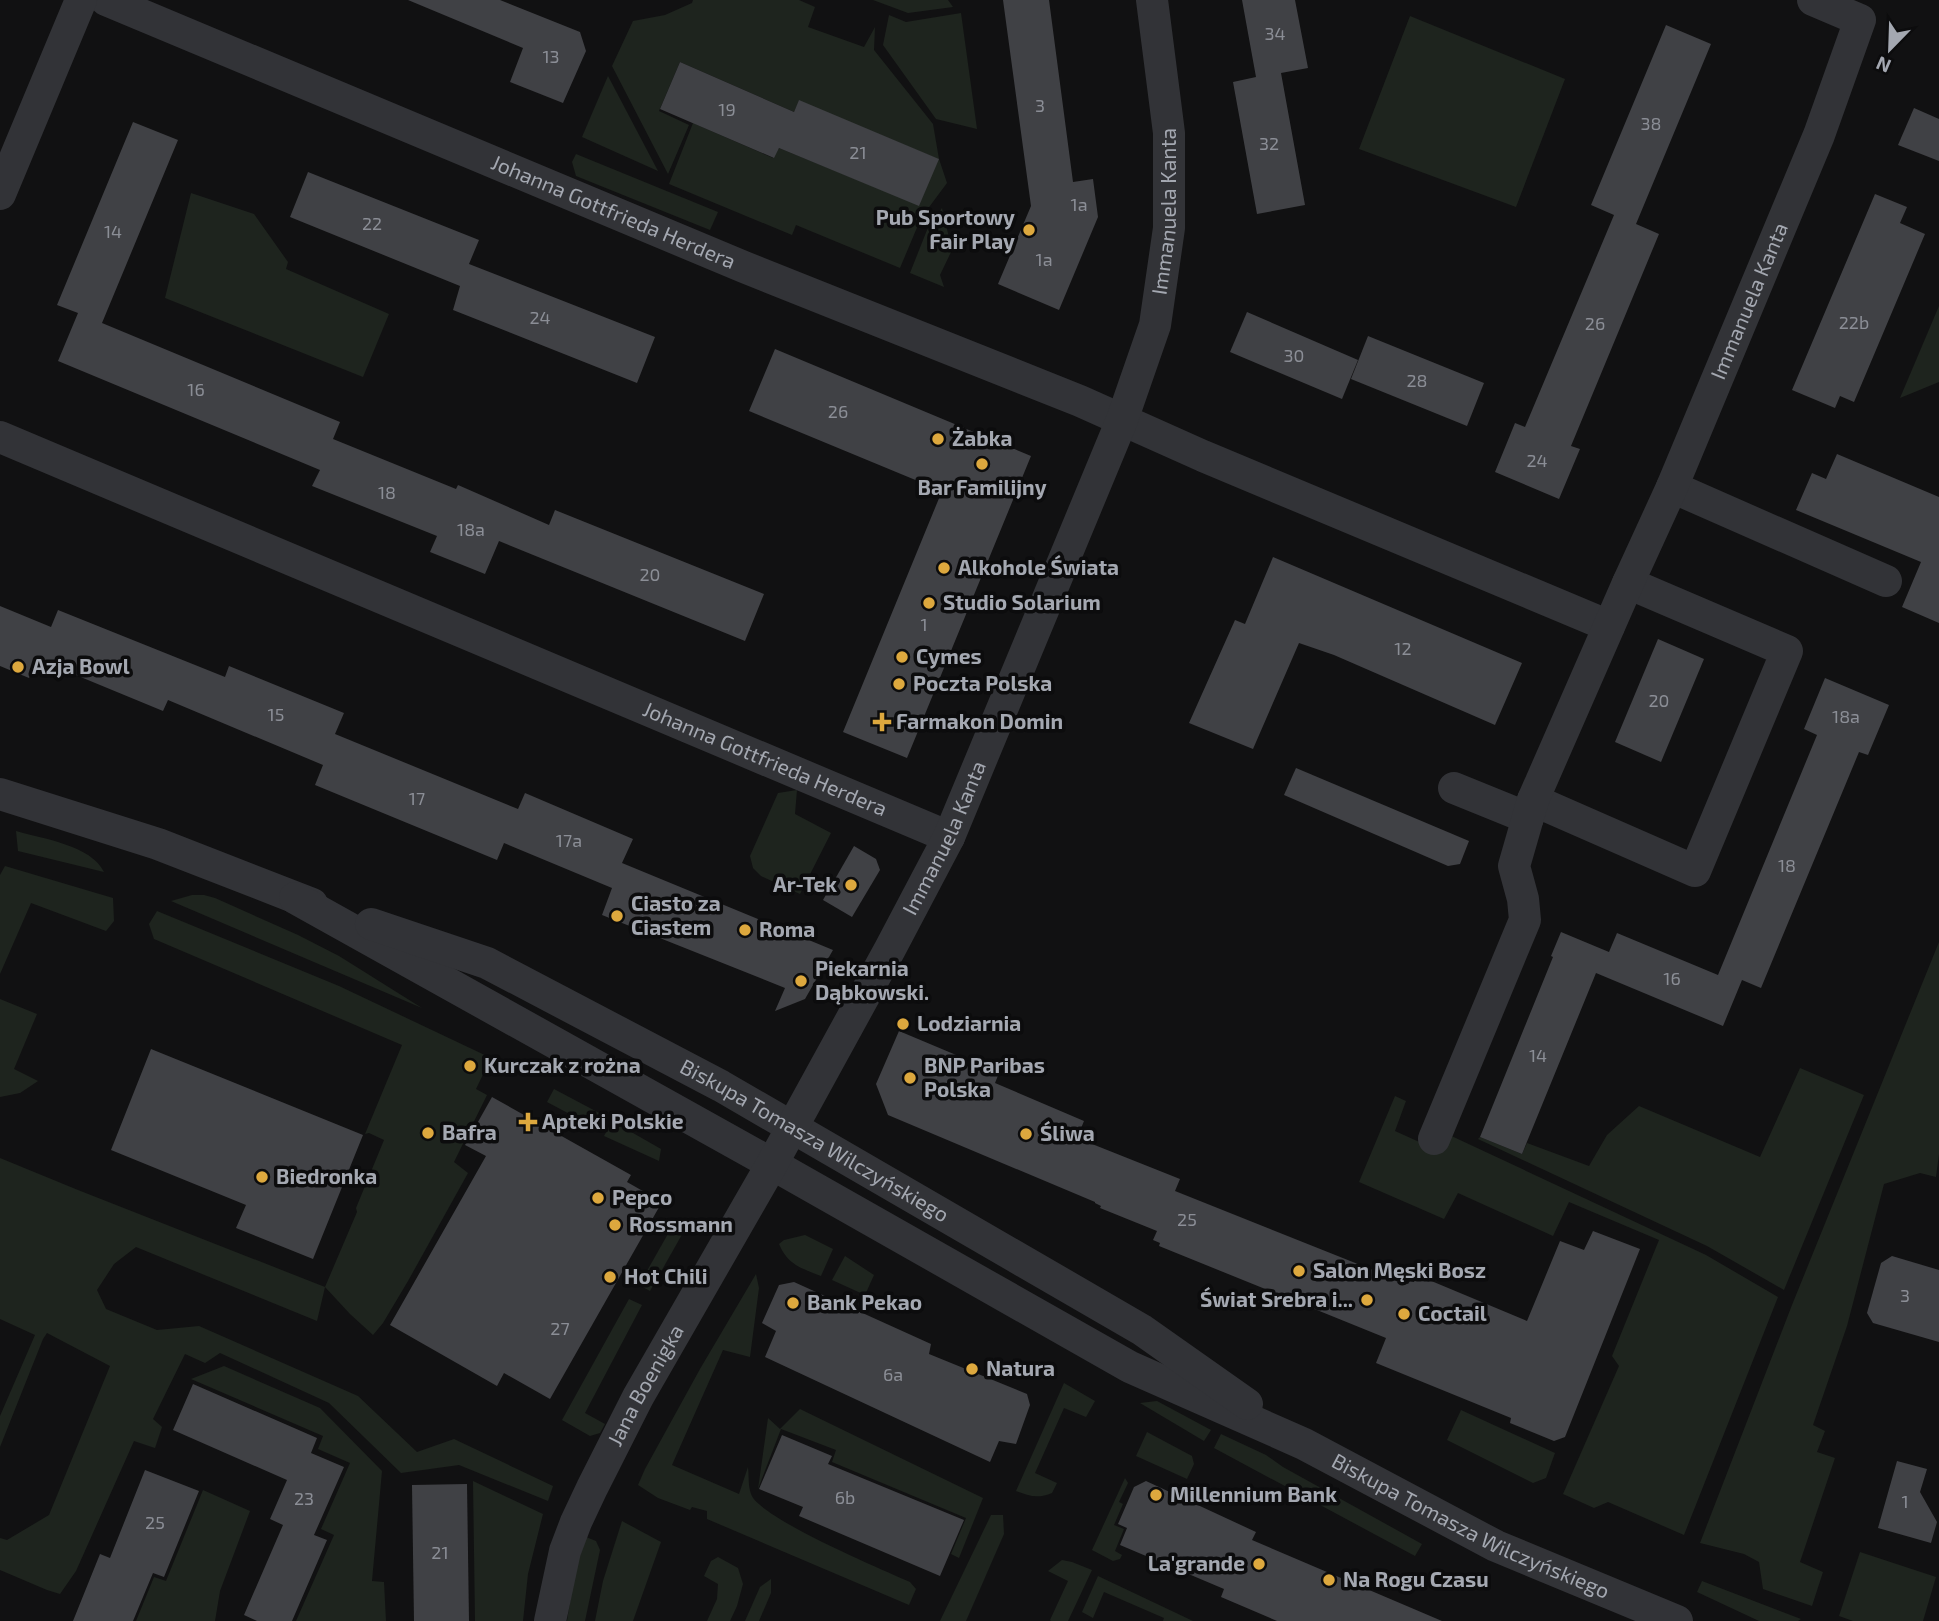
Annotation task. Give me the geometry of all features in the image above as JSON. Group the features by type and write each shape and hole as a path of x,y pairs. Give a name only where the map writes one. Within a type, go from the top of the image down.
{"street":[{"path":"0,194 81,0"},
{"name":"Johanna Gottfrieda Herdera","path":"106,0 744,267 1122,420"},
{"name":"Immanuela Kanta","path":"772,1164 949,837 1122,420 1155,325 1169,228 1169,133 1152,0"},
{"name":"Immanuela Kanta","path":"1434,1139 1525,920 1523,899 1514,866 1531,809 1672,487 1819,135 1860,20 1813,0"},
{"path":"1122,420 1609,626"},
{"name":"Johanna Gottfrieda Herdera","path":"0,437 949,837"},
{"path":"1672,487 1886,581"},
{"path":"1454,788 1531,809 1695,871 1787,652 1628,583"},
{"name":"Biskupa Tomasza Wilczyńskiego","path":"0,794 158,844 295,898 487,963 720,1086 1142,1330 1304,1444"},
{"name":"Biskupa Tomasza Wilczyńskiego","path":"295,898 1130,1367 1304,1444 1496,1546 1677,1621"},
{"name":"Jana Boenigka","path":"550,1621 565,1551 592,1488 638,1397 772,1164"}],"shaded area":[{"path":"693,0 799,0 815,7 808,27 864,47 875,27 874,50 933,124 939,159 947,183 921,218 900,268 796,225 792,235 669,184 693,123 773,158 779,148 919,205 938,159 799,101 794,112 680,62 659,111 689,125 668,174 612,66 633,21 665,15 692,3"},
{"path":"873,0 948,0 953,7 908,13"},
{"path":"961,13 977,129 936,119 883,45 889,15 906,22"},
{"path":"1410,16 1565,79 1516,207 1359,149"},
{"path":"608,76 658,171 582,137"},
{"path":"576,154 718,212 710,230 576,176 572,162"},
{"path":"191,193 254,214 288,262 286,269 389,314 363,377 165,298"},
{"path":"942,208 952,250 940,275 944,287 910,273 927,230"},
{"path":"1939,306 1939,382 1900,398"},
{"path":"797,790 795,814 831,833 800,894 761,876 753,868 750,856 778,793"},
{"path":"16,831 78,849 89,855 104,872 18,851"},
{"path":"5,866 113,898 114,921 106,931 31,903 0,974 0,875"},
{"path":"192,895 215,898 298,935 339,956 422,1008 171,901"},
{"path":"157,911 339,986 491,1058 476,1089 487,1095 454,1162 468,1173 408,1281 373,1335 325,1287 384,1140 369,1133 365,1134 402,1045 154,939 149,924"},
{"path":"1939,942 1939,1154 1936,1177 1920,1173 1884,1184 1847,1326 1813,1425 1825,1431 1817,1452 1835,1458 1800,1562 1823,1572 1812,1606 1763,1589 1759,1562 1744,1554 1700,1543 1792,1305"},
{"path":"0,999 37,1014 14,1069 38,1081 20,1093 0,1097"},
{"path":"1800,1068 1864,1095 1784,1290 1707,1246 1478,1139 1480,1137 1522,1154 1527,1143 1589,1166 1607,1135 1639,1106 1760,1157"},
{"path":"554,1089 603,1115 596,1128 547,1102"},
{"path":"1395,1096 1406,1101 1395,1131 1437,1150 1445,1133 1706,1255 1778,1297 1684,1535 1608,1502 1594,1508 1563,1494 1619,1366 1612,1356 1659,1240 1569,1202 1553,1236 1458,1193 1444,1219 1359,1182"},
{"path":"612,1121 661,1149 659,1161 604,1136"},
{"path":"0,1158 325,1287 317,1321 136,1247 114,1264 97,1290 106,1309 157,1330 199,1326 358,1396 417,1452 454,1439 553,1486 548,1501 459,1465 401,1473 329,1403 220,1353 205,1363 185,1354 153,1419 162,1427 155,1448 134,1441 76,1571 60,1594 0,1570 0,1538 7,1540 49,1515 110,1366 47,1333 0,1447 0,1416 35,1335 0,1319"},
{"path":"673,1225 684,1231 650,1291 639,1285"},
{"path":"805,1235 833,1249 821,1276 791,1261 779,1244 784,1240"},
{"path":"845,1256 874,1275 865,1295 832,1280"},
{"path":"756,1274 759,1288 750,1357 723,1350 672,1465 739,1494 748,1467 750,1491 759,1504 775,1516 823,1542 910,1582 916,1589 909,1605 707,1519 707,1511 692,1507 690,1510 658,1498 638,1485 700,1369"},
{"path":"629,1299 642,1305 585,1413 605,1424 600,1433 590,1436 562,1420"},
{"path":"224,1366 320,1408 382,1471 372,1581 384,1582 386,1621 296,1621 334,1535 321,1529 350,1463 318,1449 323,1436 191,1379"},
{"path":"1064,1383 1095,1401 1086,1417 1064,1408 1035,1473 1057,1483 1052,1493 1034,1496 1016,1491"},
{"path":"1157,1401 1211,1430 1204,1441 1140,1403"},
{"path":"800,1409 983,1498 959,1558 951,1554 966,1518 832,1462 836,1450 781,1429 758,1489 768,1418 780,1429"},
{"path":"1461,1410 1555,1453 1546,1478 1533,1483 1447,1440"},
{"path":"1147,1432 1192,1456 1194,1464 1187,1479 1136,1456"},
{"path":"1221,1434 1266,1455 1422,1544 1415,1556 1214,1448"},
{"path":"1125,1478 1128,1483 1119,1502 1123,1504 1114,1525 1124,1529 1115,1551 1122,1555 1120,1559 1113,1561 1092,1550"},
{"path":"473,1481 543,1514 528,1574 523,1621 475,1621"},
{"path":"203,1490 250,1511 220,1591 215,1621 136,1621 154,1577 166,1581"},
{"path":"991,1515 1003,1515 1004,1534 966,1621 940,1621"},
{"path":"622,1521 661,1542 633,1621 595,1621 603,1581"},
{"path":"586,1537 596,1541 600,1550 585,1621 567,1621 577,1558"},
{"path":"1860,1552 1936,1577 1923,1621 1853,1621 1839,1616"},
{"path":"718,1557 738,1568 743,1584 730,1621 707,1621 717,1599 718,1584 704,1576 711,1561"},
{"path":"1062,1560 1092,1570 1068,1621 1051,1621 1068,1581 1048,1571"},
{"path":"1098,1576 1193,1621 1163,1621 1164,1618 1104,1592 1093,1618 1082,1612"},
{"path":"771,1579 771,1593 759,1621 745,1621 760,1587"},
{"path":"1702,1581 1801,1619 1759,1621 1697,1592"}],"building":[{"path":"408,0 500,0 580,32 586,51 563,103 510,82 523,48"},
{"path":"1003,0 1049,0 1073,182 1093,179 1098,217 1059,310 998,284 1031,206"},
{"path":"1242,0 1295,0 1308,68 1281,73 1305,205 1257,214 1233,82 1256,77"},
{"path":"1666,25 1711,44 1636,224 1659,234 1571,446 1580,449 1559,499 1495,472 1515,423 1525,427 1614,215 1591,205"},
{"path":"680,62 794,112 799,100 939,159 919,206 779,148 774,158 660,109"},
{"path":"1914,108 1939,119 1939,161 1898,145"},
{"path":"133,122 178,140 102,323 340,422 333,439 456,489 458,485 549,525 555,510 764,594 745,641 499,541 485,574 430,552 437,536 312,486 320,470 58,361 78,313 57,305"},
{"path":"308,172 479,240 469,264 655,337 637,383 453,310 460,286 290,217"},
{"path":"1875,194 1907,207 1900,223 1925,234 1854,402 1840,396 1835,408 1792,390"},
{"path":"1247,312 1358,360 1342,399 1230,352"},
{"path":"1368,336 1484,383 1467,426 1351,379"},
{"path":"775,349 1031,456 907,758 843,732 942,491 749,411"},
{"path":"1837,454 1939,497 1939,623 1902,607 1921,562 1796,510 1812,473 1826,479"},
{"path":"1273,557 1522,663 1495,725 1334,655 1299,643 1253,749 1189,723 1235,620 1245,624"},
{"path":"0,606 51,627 58,610 225,677 229,666 344,713 335,734 518,809 525,793 633,839 622,863 833,950 805,999 775,1011 785,988 602,915 612,888 504,843 497,860 315,785 323,765 168,700 163,711 37,659 29,678 0,666"},
{"path":"1658,639 1704,659 1661,762 1615,742"},
{"path":"1825,678 1889,705 1868,755 1859,752 1761,988 1742,980 1723,1026 1596,973 1522,1154 1480,1137 1561,932 1609,952 1617,933 1718,975 1817,735 1804,729"},
{"path":"1296,768 1469,841 1460,864 1448,866 1284,795"},
{"name":"Ar-Tek","path":"854,846 876,859 880,870 852,917 823,900"},
{"path":"899,1031 999,1073 995,1083 1084,1121 1077,1138 1180,1179 1175,1191 1408,1284 1410,1281 1414,1282 1417,1275 1527,1321 1560,1241 1584,1250 1593,1231 1640,1249 1565,1437 1554,1441 1510,1423 1511,1418 1376,1363 1386,1338 1159,1246 1160,1243 1153,1240 1157,1231 888,1115 876,1084"},
{"name":"Biedronka","path":"151,1049 363,1135 313,1259 236,1228 246,1205 111,1150"},
{"path":"492,1097 631,1175 627,1182 662,1202 550,1399 504,1373 497,1386 390,1325 486,1156 465,1145"},
{"path":"1892,1256 1939,1270 1939,1342 1873,1323 1867,1313 1881,1263"},
{"path":"794,1282 931,1344 929,1354 1027,1394 1030,1405 1016,1444 999,1441 990,1462 765,1357 776,1331 762,1323 779,1285"},
{"path":"193,1384 317,1438 311,1453 344,1467 314,1535 327,1540 292,1621 257,1621 244,1615 283,1525 270,1519 287,1480 173,1430"},
{"path":"782,1435 832,1456 828,1464 964,1520 940,1576 799,1516 803,1507 759,1489"},
{"path":"1897,1461 1927,1469 1920,1492 1937,1522 1931,1543 1878,1528"},
{"path":"145,1470 199,1491 164,1577 153,1573 133,1621 73,1621 100,1554 110,1558"},
{"path":"1146,1481 1256,1532 1252,1540 1442,1621 1277,1621 1221,1597 1224,1589 1120,1545 1127,1528 1118,1524 1134,1487"},
{"path":"467,1484 469,1621 414,1621 412,1485"}],"place":[{"name":"Pub Sportowy Fair Play","path":"1029,230"},
{"name":"Żabka","path":"938,439"},
{"name":"Bar Familijny","path":"982,464"},
{"name":"Alkohole Świata","path":"944,568"},
{"name":"Studio Solarium","path":"929,603"},
{"name":"Cymes","path":"902,657"},
{"name":"Azja Bowl","path":"18,667"},
{"name":"Poczta Polska","path":"899,684"},
{"name":"Farmakon Domin","path":"882,722"},
{"name":"Ar-Tek","path":"851,885"},
{"name":"Ciasto za Ciastem","path":"617,916"},
{"name":"Roma","path":"745,930"},
{"name":"Piekarnia Dąbkowski.","path":"801,981"},
{"name":"Lodziarnia","path":"903,1024"},
{"name":"Kurczak z rożna","path":"470,1066"},
{"name":"BNP Paribas Polska","path":"910,1078"},
{"name":"Apteki Polskie","path":"528,1122"},
{"name":"Bafra","path":"428,1133"},
{"name":"Śliwa","path":"1026,1134"},
{"name":"Biedronka","path":"262,1177"},
{"name":"Pepco","path":"598,1198"},
{"name":"Rossmann","path":"615,1225"},
{"name":"Salon Męski Bosz","path":"1299,1271"},
{"name":"Hot Chili","path":"610,1277"},
{"name":"Świat Srebra i...","path":"1367,1300"},
{"name":"Bank Pekao","path":"793,1303"},
{"name":"Coctail","path":"1404,1314"},
{"name":"Natura","path":"972,1369"},
{"name":"Millennium Bank","path":"1156,1495"},
{"name":"La'grande","path":"1259,1564"},
{"name":"Na Rogu Czasu","path":"1329,1580"}]}
